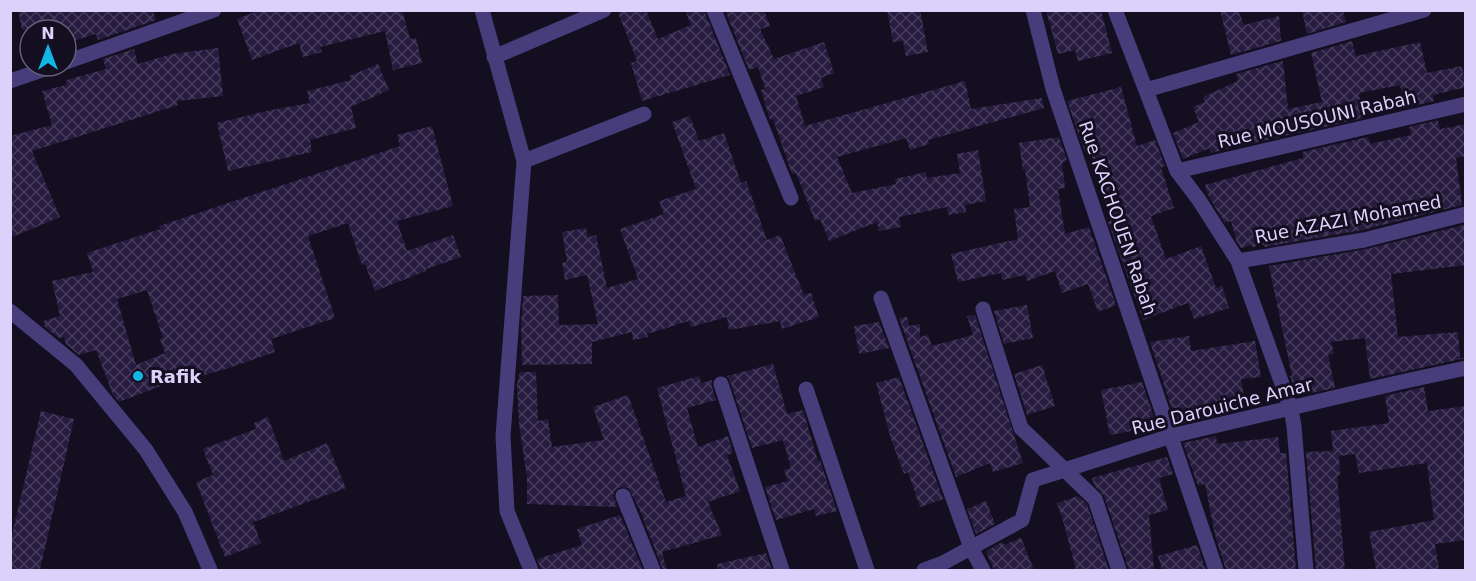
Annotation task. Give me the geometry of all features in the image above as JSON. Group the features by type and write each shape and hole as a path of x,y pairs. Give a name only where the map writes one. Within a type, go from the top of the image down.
{"street":[{"path":"78,58 214,10"},
{"path":"482,10 524,161 503,436 507,511 531,570"},
{"path":"494,57 604,10"},
{"path":"714,10 791,198"},
{"name":"Rue KACHOUEN Rabah","path":"1033,10 1053,88 1216,570"},
{"path":"1115,10 1177,171 1199,200 1238,261 1291,409 1306,570"},
{"path":"1146,90 1425,10"},
{"name":"Rue MOUSOUNI Rabah","path":"1177,171 1466,104"},
{"path":"524,161 644,114"},
{"name":"Rue AZAZI Mohamed","path":"1238,261 1364,240 1466,214"},
{"path":"881,298 971,548 983,570"},
{"path":"983,309 1021,428 1095,499 1119,570"},
{"path":"10,311 76,365 146,450 185,512 210,570"},
{"name":"Rue Darouiche Amar","path":"924,570 944,563 1022,520 1033,480 1171,436 1466,369"},
{"path":"721,384 782,570"},
{"path":"806,389 867,570"},
{"path":"623,496 653,570"}],"building":[{"path":"18,10 153,10 156,20 98,40 96,34 78,39 78,18 20,18"},
{"path":"260,10 402,10 410,39 416,38 422,63 393,70 385,31 320,47 322,52 303,57 299,43 252,60 237,19"},
{"path":"617,10 646,10 658,39 691,25 685,10 704,10 730,75 642,101 631,63 637,61"},
{"path":"725,10 764,10 770,26 760,29 774,59 824,42 834,73 821,78 824,87 796,96 805,126 965,81 971,109 1042,98 1044,108 928,140 929,144 910,150 906,138 837,157 852,193 896,184 895,179 926,172 927,178 960,173 957,154 978,150 986,201 965,205 966,212 948,215 947,207 899,217 901,227 879,231 877,222 829,241 820,219 815,221 796,173 792,174 773,119 770,120 761,90 765,89 758,67 749,70"},
{"path":"887,10 920,10 928,52 906,56 903,41 893,42"},
{"path":"1046,10 1101,10 1112,53 1078,61 1075,50 1058,54"},
{"path":"1220,10 1238,10 1244,25 1279,16 1281,41 1231,55"},
{"path":"1302,10 1343,10 1346,22 1307,34"},
{"path":"1352,41 1356,56 1420,42 1427,73 1462,66 1466,87 1433,95 1434,101 1405,108 1400,85 1359,93 1364,118 1210,153 1210,148 1183,159 1173,133 1199,122 1193,107 1205,102 1203,97 1238,81 1236,74 1283,61 1288,109 1322,102 1311,53"},
{"path":"218,48 223,96 177,101 178,105 32,151 60,217 10,238 10,136 52,125 42,91 66,85 66,80 106,69 103,59 134,49 138,64 172,54"},
{"path":"378,64 389,90 351,107 356,128 310,140 312,152 228,171 217,123 310,103 307,91 351,80 349,76"},
{"path":"1121,87 1137,146 1155,140 1165,166 1161,168 1174,208 1151,216 1166,259 1201,246 1216,288 1222,286 1229,308 1194,319 1188,303 1143,320 1108,222 1111,221 1091,154 1086,155 1067,101"},
{"path":"690,116 699,141 724,133 741,183 746,181 767,240 780,235 804,295 811,293 819,317 782,329 780,321 729,330 727,317 691,327 689,321 647,334 648,337 633,340 632,332 592,342 592,364 522,365 523,296 558,295 559,325 598,324 587,275 565,280 562,263 567,262 562,232 586,228 588,237 596,235 607,288 638,279 620,229 664,214 659,201 696,189 672,122"},
{"path":"1438,120 1440,129 1466,124 1466,156 1456,158 1462,205 1362,230 1265,247 1264,245 1252,247 1252,245 1241,248 1236,240 1231,221 1225,223 1209,197 1205,185 1303,158 1302,152 1368,137 1370,144 1411,135 1409,127"},
{"path":"432,126 453,206 397,221 407,251 453,235 461,257 375,291 365,264 362,265 348,223 308,236 335,318 271,339 275,352 191,379 190,375 119,402 113,395 96,350 79,355 66,344 64,337 59,338 45,327 43,321 60,316 52,281 93,272 87,253 160,229 159,226 400,146 397,135","holes":["147,290 163,338 160,339 165,353 136,365 117,299"]},
{"path":"1059,137 1067,160 1062,163 1065,188 1058,189 1065,234 1089,227 1116,305 1098,312 1088,284 1062,293 1055,271 1027,281 1025,275 1002,280 1001,273 958,282 951,254 1018,239 1014,209 1030,207 1019,143"},
{"path":"1464,225 1466,265 1391,274 1398,337 1458,332 1460,358 1466,358 1370,379 1365,338 1331,342 1334,354 1328,355 1335,388 1297,396 1290,376 1292,376 1269,266 1366,249"},
{"path":"1027,305 1033,338 1004,344 994,311"},
{"path":"975,315 1023,463 993,472 990,463 956,477 899,318 907,317 909,326 920,324 920,337 928,335 932,346 973,335 967,316"},
{"path":"879,322 889,348 859,354 854,326"},
{"path":"1189,336 1191,351 1255,341 1261,377 1241,379 1246,408 1177,425 1150,342"},
{"path":"773,364 787,414 803,410 818,461 820,460 837,511 816,516 814,509 776,520 765,487 788,481 784,470 791,468 783,440 752,448 727,376"},
{"path":"1042,365 1055,406 1027,415 1014,374"},
{"path":"520,372 536,372 538,421 548,419 552,447 604,440 593,407 628,395 666,502 686,496 657,388 699,376 701,383 712,380 716,400 687,408 698,447 728,436 733,453 727,455 740,491 708,502 722,535 662,552 667,570 663,570 639,508 628,488 620,487 615,491 613,495 617,507 527,504 527,478 519,424 517,385"},
{"path":"899,377 943,499 920,507 908,472 904,474 891,439 876,383"},
{"path":"1142,382 1157,426 1110,435 1101,390"},
{"path":"1424,387 1428,411 1466,406 1466,540 1435,544 1439,570 1376,570 1369,532 1434,520 1427,463 1359,473 1355,454 1339,456 1340,475 1337,476 1345,570 1316,570 1306,452 1333,451 1331,431 1389,423 1385,396"},
{"path":"41,411 74,419 40,570 10,570 10,543"},
{"path":"268,417 284,461 327,443 346,488 253,522 261,543 225,557 196,482 213,475 203,449 256,429 254,423"},
{"path":"1216,436 1217,444 1278,437 1280,453 1286,453 1296,570 1226,570 1215,535 1205,484 1198,486 1183,443"},
{"path":"1167,457 1173,474 1159,478 1168,510 1149,515 1154,569 1129,570 1104,496 1094,485 1092,478"},
{"path":"1078,496 1087,504 1109,570 1076,570 1057,503"},
{"path":"986,501 995,524 976,534 967,509"},
{"path":"620,515 643,570 541,570 537,559 582,545 577,529"},
{"path":"1021,538 1034,570 994,570 986,551 1002,542 1004,545"},
{"path":"1197,545 1206,570 1162,570 1158,556"},
{"path":"766,553 772,570 718,570 717,564"}],"place":[{"name":"Rafik","path":"138,376"}]}
